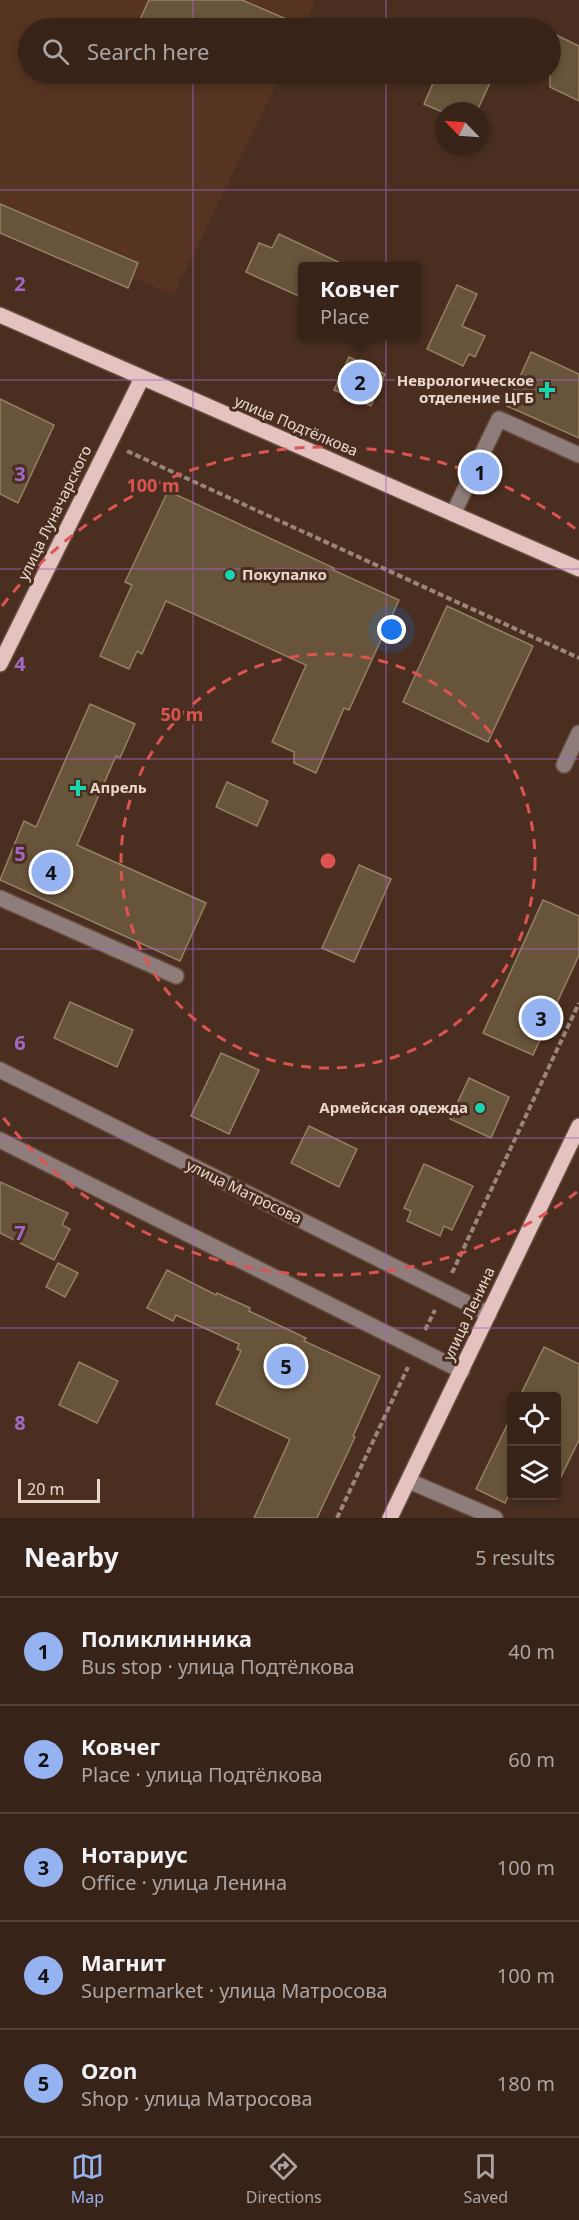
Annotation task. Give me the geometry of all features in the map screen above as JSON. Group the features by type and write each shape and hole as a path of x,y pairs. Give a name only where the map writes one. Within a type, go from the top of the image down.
{"main road":[{"name":"улица Подтёлкова","path":"0,315 579,568"},
{"name":"улица Луначарского","path":"0,664 142,378"},
{"name":"улица Ленина","path":"390,1518 579,1126"}],"street":[{"path":"453,514 499,419 579,455"},
{"path":"564,765 579,733"},
{"path":"0,898 176,976"},
{"name":"улица Матросова","path":"0,1070 489,1314"},
{"path":"0,1140 462,1371"},
{"path":"409,1480 495,1518"}],"path":[{"path":"110,443 579,658"},
{"path":"337,1518 579,1003"}],"shaded area":[{"path":"0,0 316,0 307,18 18,18 18,84 276,84 174,295 0,223"}],"building":[{"path":"149,0 242,0 284,18 141,18"},
{"path":"561,37 579,46 579,101 550,87 550,84 561,84"},
{"path":"433,84 489,84 481,102 435,102 435,109 424,104"},
{"path":"0,204 138,263 128,288 0,233"},
{"path":"279,234 338,262 298,262 298,296 246,272 259,243 272,248"},
{"path":"457,285 477,294 462,326 485,336 475,357 469,354 463,366 427,349"},
{"name":"Неврологическое отделение ЦГБ","path":"531,352 579,374 579,438 507,406"},
{"path":"349,357 385,374 371,406 334,390"},
{"path":"0,399 54,425 18,503 0,494"},
{"path":"168,491 399,600 349,710 344,708 316,773 294,763 294,752 272,742 306,665 166,601 142,654 137,651 129,669 100,656 132,585 125,582"},
{"path":"447,606 533,646 488,742 403,702"},
{"path":"90,704 135,724 120,758 116,756 77,845 206,903 180,961 0,880 24,821 36,827"},
{"path":"227,782 268,801 257,826 216,807"},
{"path":"359,865 391,879 354,962 322,948"},
{"path":"543,900 579,916 579,955 533,1055 483,1033"},
{"path":"70,1002 133,1030 117,1067 54,1038"},
{"path":"221,1053 259,1070 229,1134 191,1116"},
{"name":"Армейская одежда","path":"469,1078 509,1097 491,1138 450,1119"},
{"path":"309,1126 357,1149 339,1187 291,1163"},
{"path":"424,1164 473,1186 452,1230 444,1226 440,1236 407,1221 411,1211 404,1208"},
{"path":"0,1182 68,1213 62,1225 70,1229 54,1260 0,1233"},
{"path":"58,1263 78,1273 65,1297 46,1287"},
{"path":"167,1270 216,1295 217,1293 250,1308 249,1311 306,1338 304,1341 380,1376 353,1436 355,1437 317,1518 254,1518 290,1439 216,1404 241,1351 237,1349 239,1344 176,1315 173,1321 147,1308"},
{"path":"544,1347 579,1364 579,1440 561,1477 561,1392 522,1392"},
{"path":"79,1362 118,1381 97,1423 59,1405"},
{"path":"507,1425 507,1499 505,1503 476,1489"}],"place":[{"name":"Ковчег","path":"360,382"},
{"name":"Неврологическое отделение ЦГБ","path":"547,390"},
{"name":"Поликлинника","path":"480,472"},
{"name":"Покупалко","path":"230,575"},
{"name":"Апрель","path":"78,788"},
{"name":"Магнит","path":"51,872"},
{"name":"Нотариус","path":"541,1018"},
{"name":"Армейская одежда","path":"480,1108"},
{"name":"Ozon","path":"286,1366"}]}
